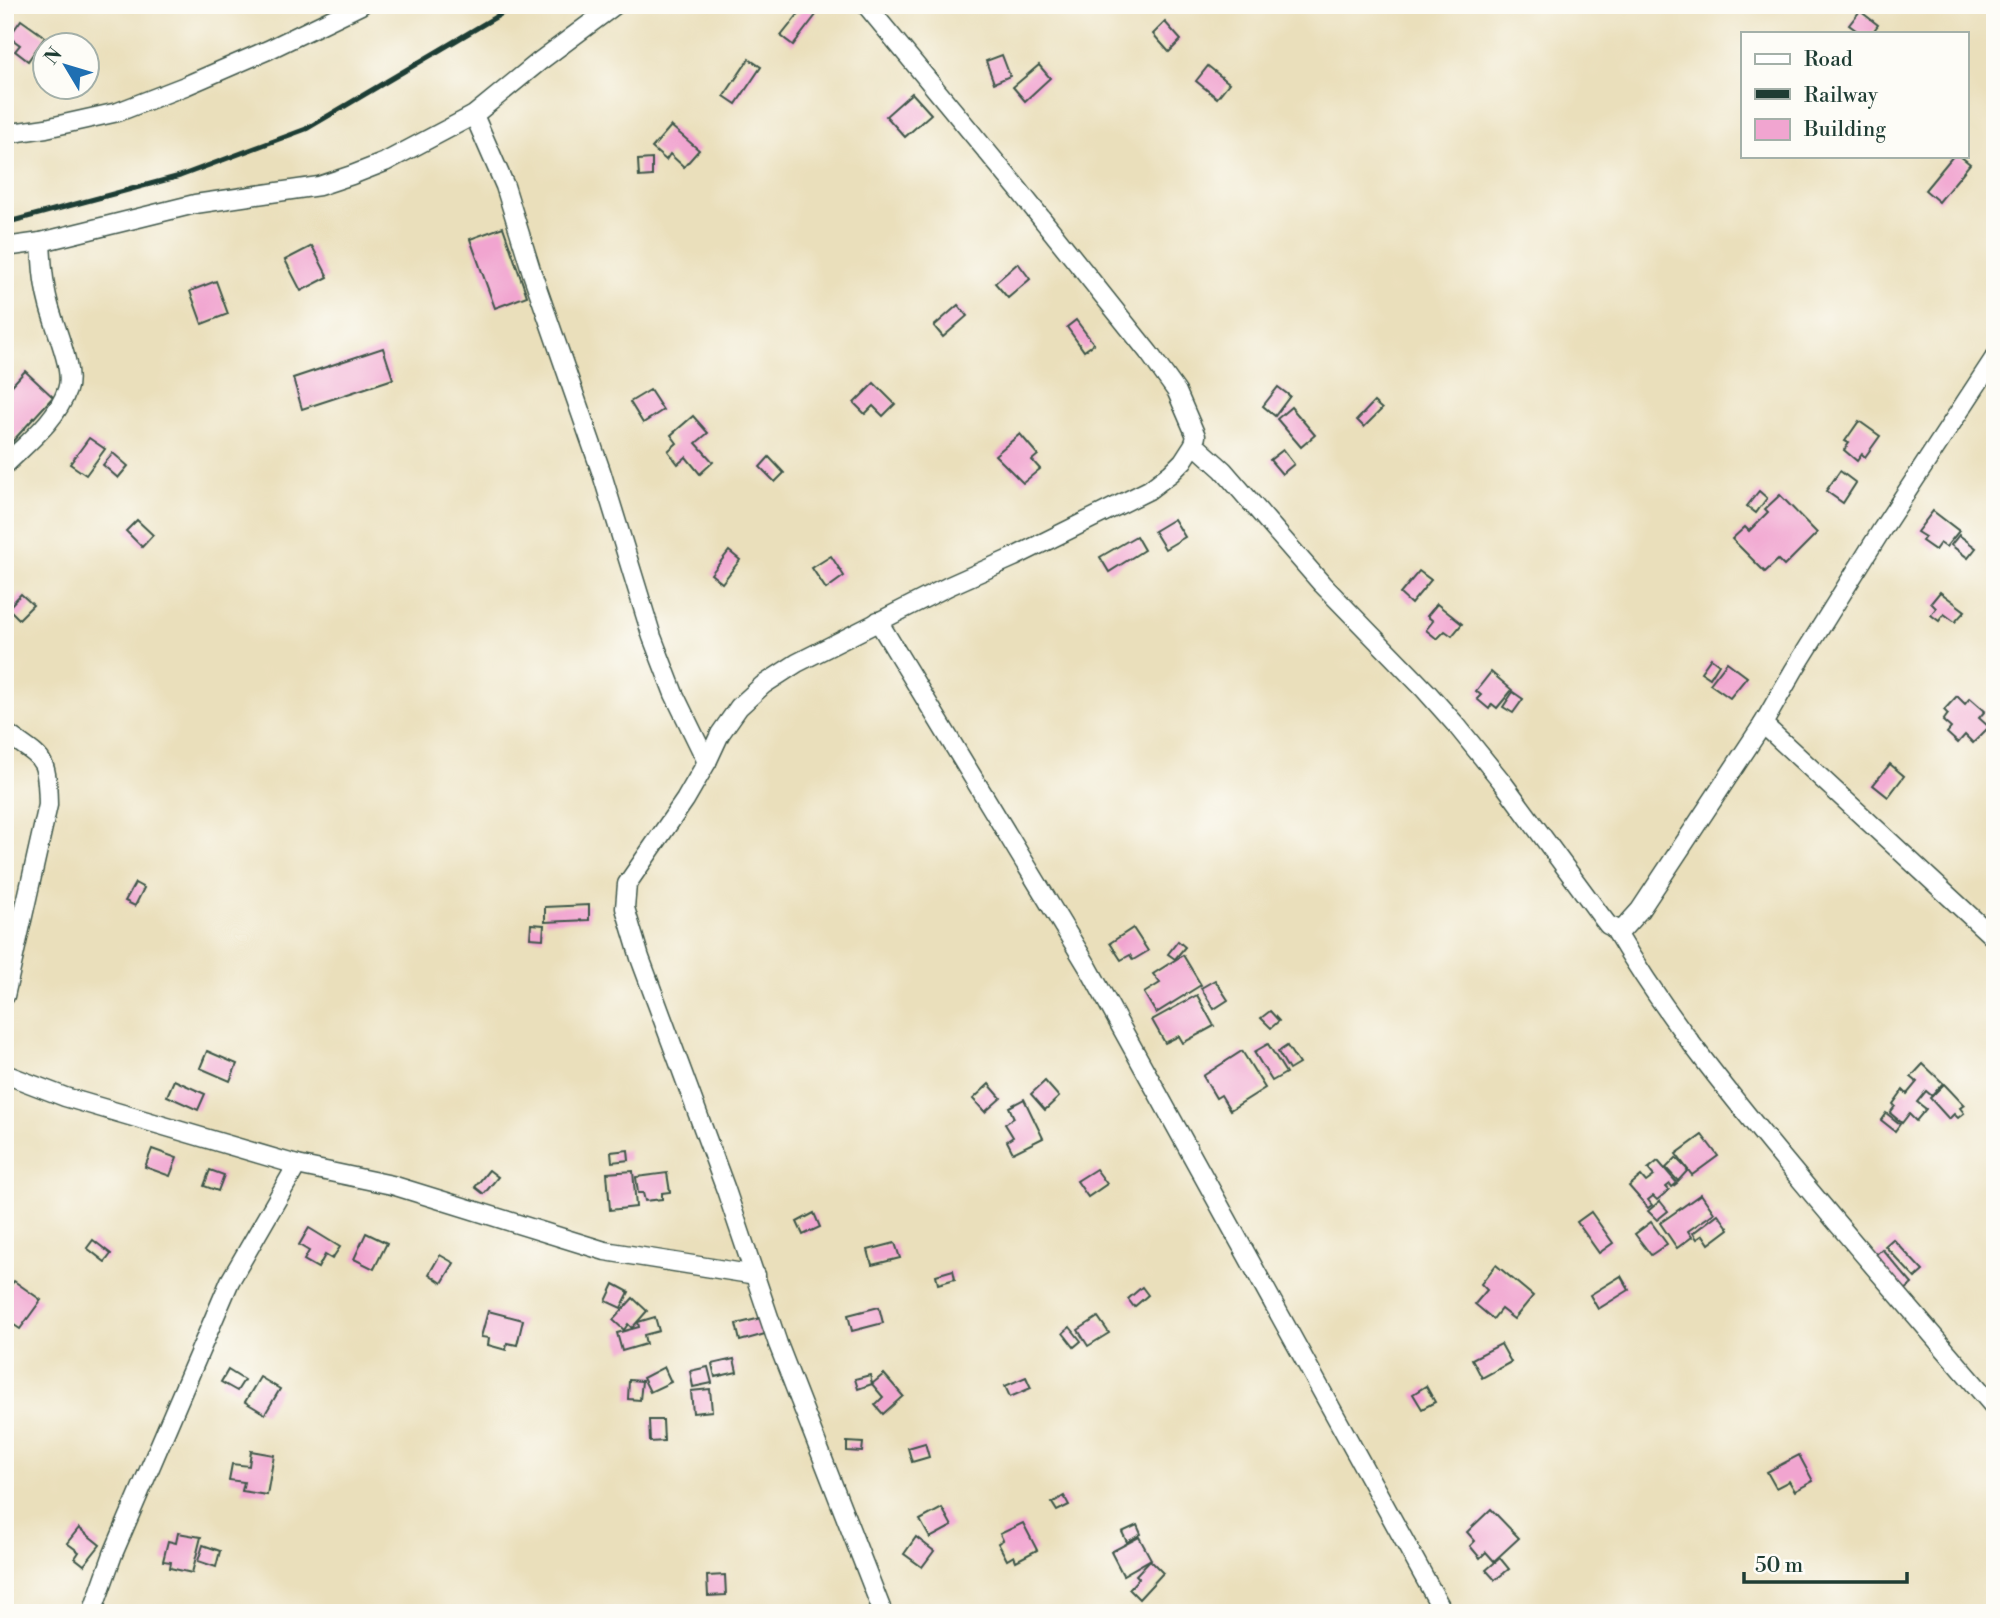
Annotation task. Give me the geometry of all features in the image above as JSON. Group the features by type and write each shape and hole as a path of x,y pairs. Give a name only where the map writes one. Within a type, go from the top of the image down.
{"street":[{"path":"5,134 118,112 256,55 360,5"},
{"path":"5,247 41,242 195,204 319,186 385,162 474,115 615,5"},
{"path":"866,5 1149,352 1177,392 1194,430 1195,444 1223,470 1322,584 1457,726 1503,783 1601,916 1615,929 1641,973 1726,1089 1859,1252 1995,1408"},
{"path":"474,115 506,186 532,273 601,471 652,637 674,694 707,762"},
{"path":"5,465 59,407 69,388 69,365 57,337 48,303 42,271 41,242"},
{"path":"1615,929 1621,931 1626,928 1640,910 1763,724 1881,531 1995,357"},
{"path":"883,1613 782,1357 756,1275 640,958 625,908 627,884 685,800 726,725 739,707 763,685 797,663 878,621 1149,490 1171,473 1195,444"},
{"path":"878,621 1088,967 1444,1613"},
{"path":"1763,724 1995,939"},
{"path":"5,732 43,761 47,776 48,805 5,996"},
{"path":"5,1074 65,1097 297,1165 392,1185 605,1251 756,1275"},
{"path":"92,1613 113,1554 230,1281 297,1165"}],"building":[{"path":"805,6 816,15 793,45 781,36"},
{"path":"1860,11 1878,25 1873,32 1859,32 1849,25"},
{"path":"21,20 38,32 32,32 32,55 28,61 15,51 20,45 9,37"},
{"path":"1165,22 1181,40 1169,52 1153,34"},
{"path":"1002,55 1010,76 994,83 986,61"},
{"path":"749,59 761,67 736,104 724,96"},
{"path":"1039,65 1050,78 1025,101 1013,87"},
{"path":"1208,66 1229,83 1217,98 1196,81"},
{"path":"912,93 931,114 905,137 886,116"},
{"path":"671,126 699,150 684,167 670,154 666,160 652,148"},
{"path":"1951,158 1962,158 1970,164 1939,202 1925,190"},
{"path":"652,159 652,176 639,177 638,160"},
{"path":"503,227 527,296 495,308 470,239"},
{"path":"312,246 328,277 301,291 285,260"},
{"path":"1018,263 1030,279 1008,298 995,283"},
{"path":"216,281 228,314 202,324 190,291"},
{"path":"958,305 967,316 943,337 934,326"},
{"path":"1076,320 1094,344 1084,351 1067,327"},
{"path":"383,348 393,379 302,409 293,378"},
{"path":"25,371 53,397 11,443 5,438 5,393"},
{"path":"874,383 895,404 883,416 873,406 865,414 854,403"},
{"path":"1278,387 1290,396 1275,416 1263,406"},
{"path":"650,390 663,410 643,423 630,402"},
{"path":"1374,402 1382,409 1364,427 1357,420"},
{"path":"1291,407 1315,435 1301,447 1277,419"},
{"path":"693,416 708,433 696,443 713,462 700,474 686,457 678,464 668,451 677,443 671,435"},
{"path":"1859,421 1880,436 1865,457 1862,454 1857,461 1844,450 1849,443 1845,441"},
{"path":"1020,434 1038,455 1032,460 1040,469 1023,483 995,455"},
{"path":"89,438 105,449 86,475 70,464"},
{"path":"1283,450 1294,464 1282,474 1270,460"},
{"path":"113,453 128,466 118,478 103,465"},
{"path":"769,457 784,473 775,482 760,467"},
{"path":"1840,471 1856,483 1843,503 1826,491"},
{"path":"1759,491 1767,498 1756,513 1747,506"},
{"path":"1780,495 1817,533 1784,566 1778,560 1765,572 1732,539 1745,527 1749,531 1768,512 1765,509"},
{"path":"1933,511 1959,531 1946,547 1940,543 1935,550 1922,541 1925,537 1917,532"},
{"path":"1174,519 1185,537 1165,549 1154,531"},
{"path":"137,520 153,535 142,547 126,531"},
{"path":"1959,535 1976,548 1968,558 1951,545"},
{"path":"1136,536 1144,550 1109,572 1100,557"},
{"path":"729,551 740,560 722,583 711,574"},
{"path":"831,556 844,576 826,589 812,568"},
{"path":"1419,571 1431,580 1411,604 1400,594"},
{"path":"1940,592 1965,611 1955,622 1944,614 1939,621 1931,615 1936,608 1931,603"},
{"path":"21,594 33,605 19,619 8,608"},
{"path":"1437,604 1462,624 1452,636 1445,631 1437,639 1426,630 1433,621 1427,616"},
{"path":"1711,658 1719,664 1710,678 1701,672"},
{"path":"1727,662 1747,677 1730,698 1710,684"},
{"path":"1491,672 1512,690 1497,708 1492,704 1489,709 1477,699 1481,695 1476,691"},
{"path":"1513,692 1523,699 1513,713 1503,707"},
{"path":"1957,696 1965,704 1970,698 1985,711 1979,718 1989,727 1973,743 1965,735 1958,743 1947,733 1951,728 1943,721 1948,714 1944,710"},
{"path":"1890,764 1904,776 1888,797 1873,785"},
{"path":"135,883 144,888 135,906 125,901"},
{"path":"589,905 589,920 545,922 545,907"},
{"path":"531,924 544,925 543,939 530,938"},
{"path":"1133,928 1148,951 1133,960 1130,955 1121,960 1110,943"},
{"path":"1178,941 1185,947 1175,959 1168,954"},
{"path":"1183,955 1201,985 1156,1013 1144,993 1160,983 1153,974"},
{"path":"1215,980 1228,1000 1214,1009 1201,988"},
{"path":"1197,995 1214,1026 1183,1043 1179,1036 1165,1043 1152,1020"},
{"path":"1270,1011 1279,1021 1271,1028 1261,1018"},
{"path":"1268,1044 1286,1073 1272,1081 1254,1052"},
{"path":"1287,1046 1299,1064 1289,1070 1278,1052"},
{"path":"207,1051 237,1064 230,1081 200,1068"},
{"path":"1242,1051 1265,1088 1230,1110 1221,1095 1216,1098 1203,1076"},
{"path":"1923,1064 1943,1083 1932,1096 1926,1091 1917,1102 1926,1109 1916,1121 1909,1114 1902,1123 1890,1113 1895,1106 1893,1104 1903,1090 1907,1094 1917,1082 1911,1077"},
{"path":"174,1080 205,1094 198,1110 167,1096"},
{"path":"1045,1081 1059,1097 1045,1110 1031,1094"},
{"path":"989,1084 1001,1098 985,1112 973,1099"},
{"path":"1944,1084 1964,1105 1960,1108 1964,1113 1958,1118 1954,1114 1949,1119 1930,1098"},
{"path":"1024,1099 1043,1138 1013,1153 1007,1141 1013,1137 1005,1124 1014,1118 1009,1107"},
{"path":"1886,1113 1900,1124 1895,1131 1881,1120"},
{"path":"1702,1135 1718,1156 1692,1175 1676,1154"},
{"path":"152,1149 177,1158 170,1176 145,1167"},
{"path":"628,1150 629,1160 612,1162 611,1152"},
{"path":"1676,1158 1688,1170 1678,1181 1666,1168"},
{"path":"1658,1161 1677,1183 1666,1187 1669,1190 1657,1200 1653,1196 1648,1200 1652,1205 1648,1208 1629,1186 1641,1176 1646,1182 1654,1176 1648,1169"},
{"path":"1096,1169 1107,1184 1088,1197 1077,1181"},
{"path":"210,1170 224,1175 218,1191 204,1186"},
{"path":"489,1170 498,1177 484,1194 475,1187"},
{"path":"633,1171 636,1207 610,1210 607,1173"},
{"path":"667,1173 670,1192 662,1193 662,1199 645,1201 643,1193 638,1193 636,1177"},
{"path":"1701,1194 1714,1213 1688,1231 1692,1237 1677,1248 1660,1223"},
{"path":"1660,1201 1668,1211 1657,1220 1648,1211"},
{"path":"1591,1212 1613,1243 1599,1253 1577,1222"},
{"path":"814,1213 820,1227 803,1235 797,1222"},
{"path":"1718,1214 1729,1229 1709,1244 1703,1235 1697,1239 1693,1233"},
{"path":"1651,1222 1667,1244 1651,1255 1635,1234"},
{"path":"309,1228 340,1247 332,1259 325,1255 318,1268 304,1260 309,1251 299,1245"},
{"path":"366,1233 387,1243 374,1269 354,1259"},
{"path":"1893,1239 1923,1271 1915,1278 1885,1246"},
{"path":"93,1240 111,1254 105,1262 87,1248"},
{"path":"895,1243 900,1258 872,1265 868,1250"},
{"path":"1882,1249 1912,1284 1903,1292 1873,1257"},
{"path":"440,1255 454,1263 442,1283 429,1274"},
{"path":"1496,1265 1533,1296 1514,1319 1501,1309 1493,1319 1475,1304 1487,1290 1481,1284"},
{"path":"953,1270 955,1279 938,1284 936,1275"},
{"path":"1621,1276 1629,1290 1598,1309 1590,1295"},
{"path":"14,1281 41,1300 20,1329 5,1319 5,1292"},
{"path":"614,1284 629,1292 621,1308 606,1301"},
{"path":"1142,1287 1148,1295 1134,1307 1128,1299"},
{"path":"633,1298 647,1311 632,1328 628,1324 624,1330 613,1320"},
{"path":"879,1307 883,1323 852,1331 848,1315"},
{"path":"488,1311 523,1320 517,1345 507,1343 506,1350 488,1345 489,1338 481,1337"},
{"path":"655,1317 659,1331 644,1335 646,1344 622,1351 617,1333 639,1327 638,1322"},
{"path":"1098,1317 1109,1333 1088,1346 1078,1330"},
{"path":"761,1318 765,1334 740,1341 736,1324"},
{"path":"1070,1327 1081,1341 1074,1347 1063,1333"},
{"path":"1501,1344 1511,1362 1482,1378 1472,1359"},
{"path":"734,1359 737,1372 715,1377 712,1364"},
{"path":"664,1367 671,1382 650,1392 643,1378"},
{"path":"708,1367 712,1383 693,1387 690,1371"},
{"path":"228,1370 244,1380 237,1391 221,1382"},
{"path":"884,1374 903,1396 883,1414 875,1405 883,1397 872,1384"},
{"path":"870,1375 872,1384 858,1389 855,1379"},
{"path":"260,1377 280,1389 265,1414 245,1402"},
{"path":"1026,1377 1031,1388 1010,1397 1005,1386"},
{"path":"629,1380 642,1381 640,1400 628,1399"},
{"path":"1426,1386 1435,1402 1422,1409 1413,1394"},
{"path":"710,1389 712,1411 693,1413 691,1391"},
{"path":"649,1420 663,1420 664,1441 650,1442"},
{"path":"847,1442 863,1443 862,1452 847,1451"},
{"path":"925,1443 929,1457 912,1462 908,1448"},
{"path":"251,1451 274,1455 267,1495 242,1491 244,1482 229,1480 232,1464 249,1466"},
{"path":"1799,1455 1813,1481 1795,1491 1789,1481 1776,1488 1767,1472"},
{"path":"1064,1496 1069,1505 1057,1511 1052,1503"},
{"path":"942,1508 952,1526 930,1538 920,1520"},
{"path":"1491,1509 1519,1538 1494,1561 1486,1552 1480,1558 1470,1546 1475,1541 1467,1532"},
{"path":"1023,1523 1037,1550 1016,1561 1014,1556 1007,1560 998,1543 1003,1540 1000,1534"},
{"path":"1137,1525 1141,1534 1127,1542 1122,1532"},
{"path":"79,1528 100,1545 84,1565 75,1558 79,1552 67,1543"},
{"path":"178,1533 201,1537 192,1573 170,1568 171,1562 163,1561 168,1541 176,1543"},
{"path":"916,1537 934,1551 922,1567 904,1554"},
{"path":"1139,1537 1151,1559 1123,1575 1111,1552"},
{"path":"203,1545 220,1551 216,1567 198,1561"},
{"path":"1500,1558 1509,1569 1495,1580 1486,1570"},
{"path":"1150,1560 1163,1573 1139,1599 1129,1589 1139,1578 1136,1575"},
{"path":"725,1575 726,1595 708,1596 707,1576"}],"railway":[{"path":"5,223 180,176 306,129 516,5"}]}
